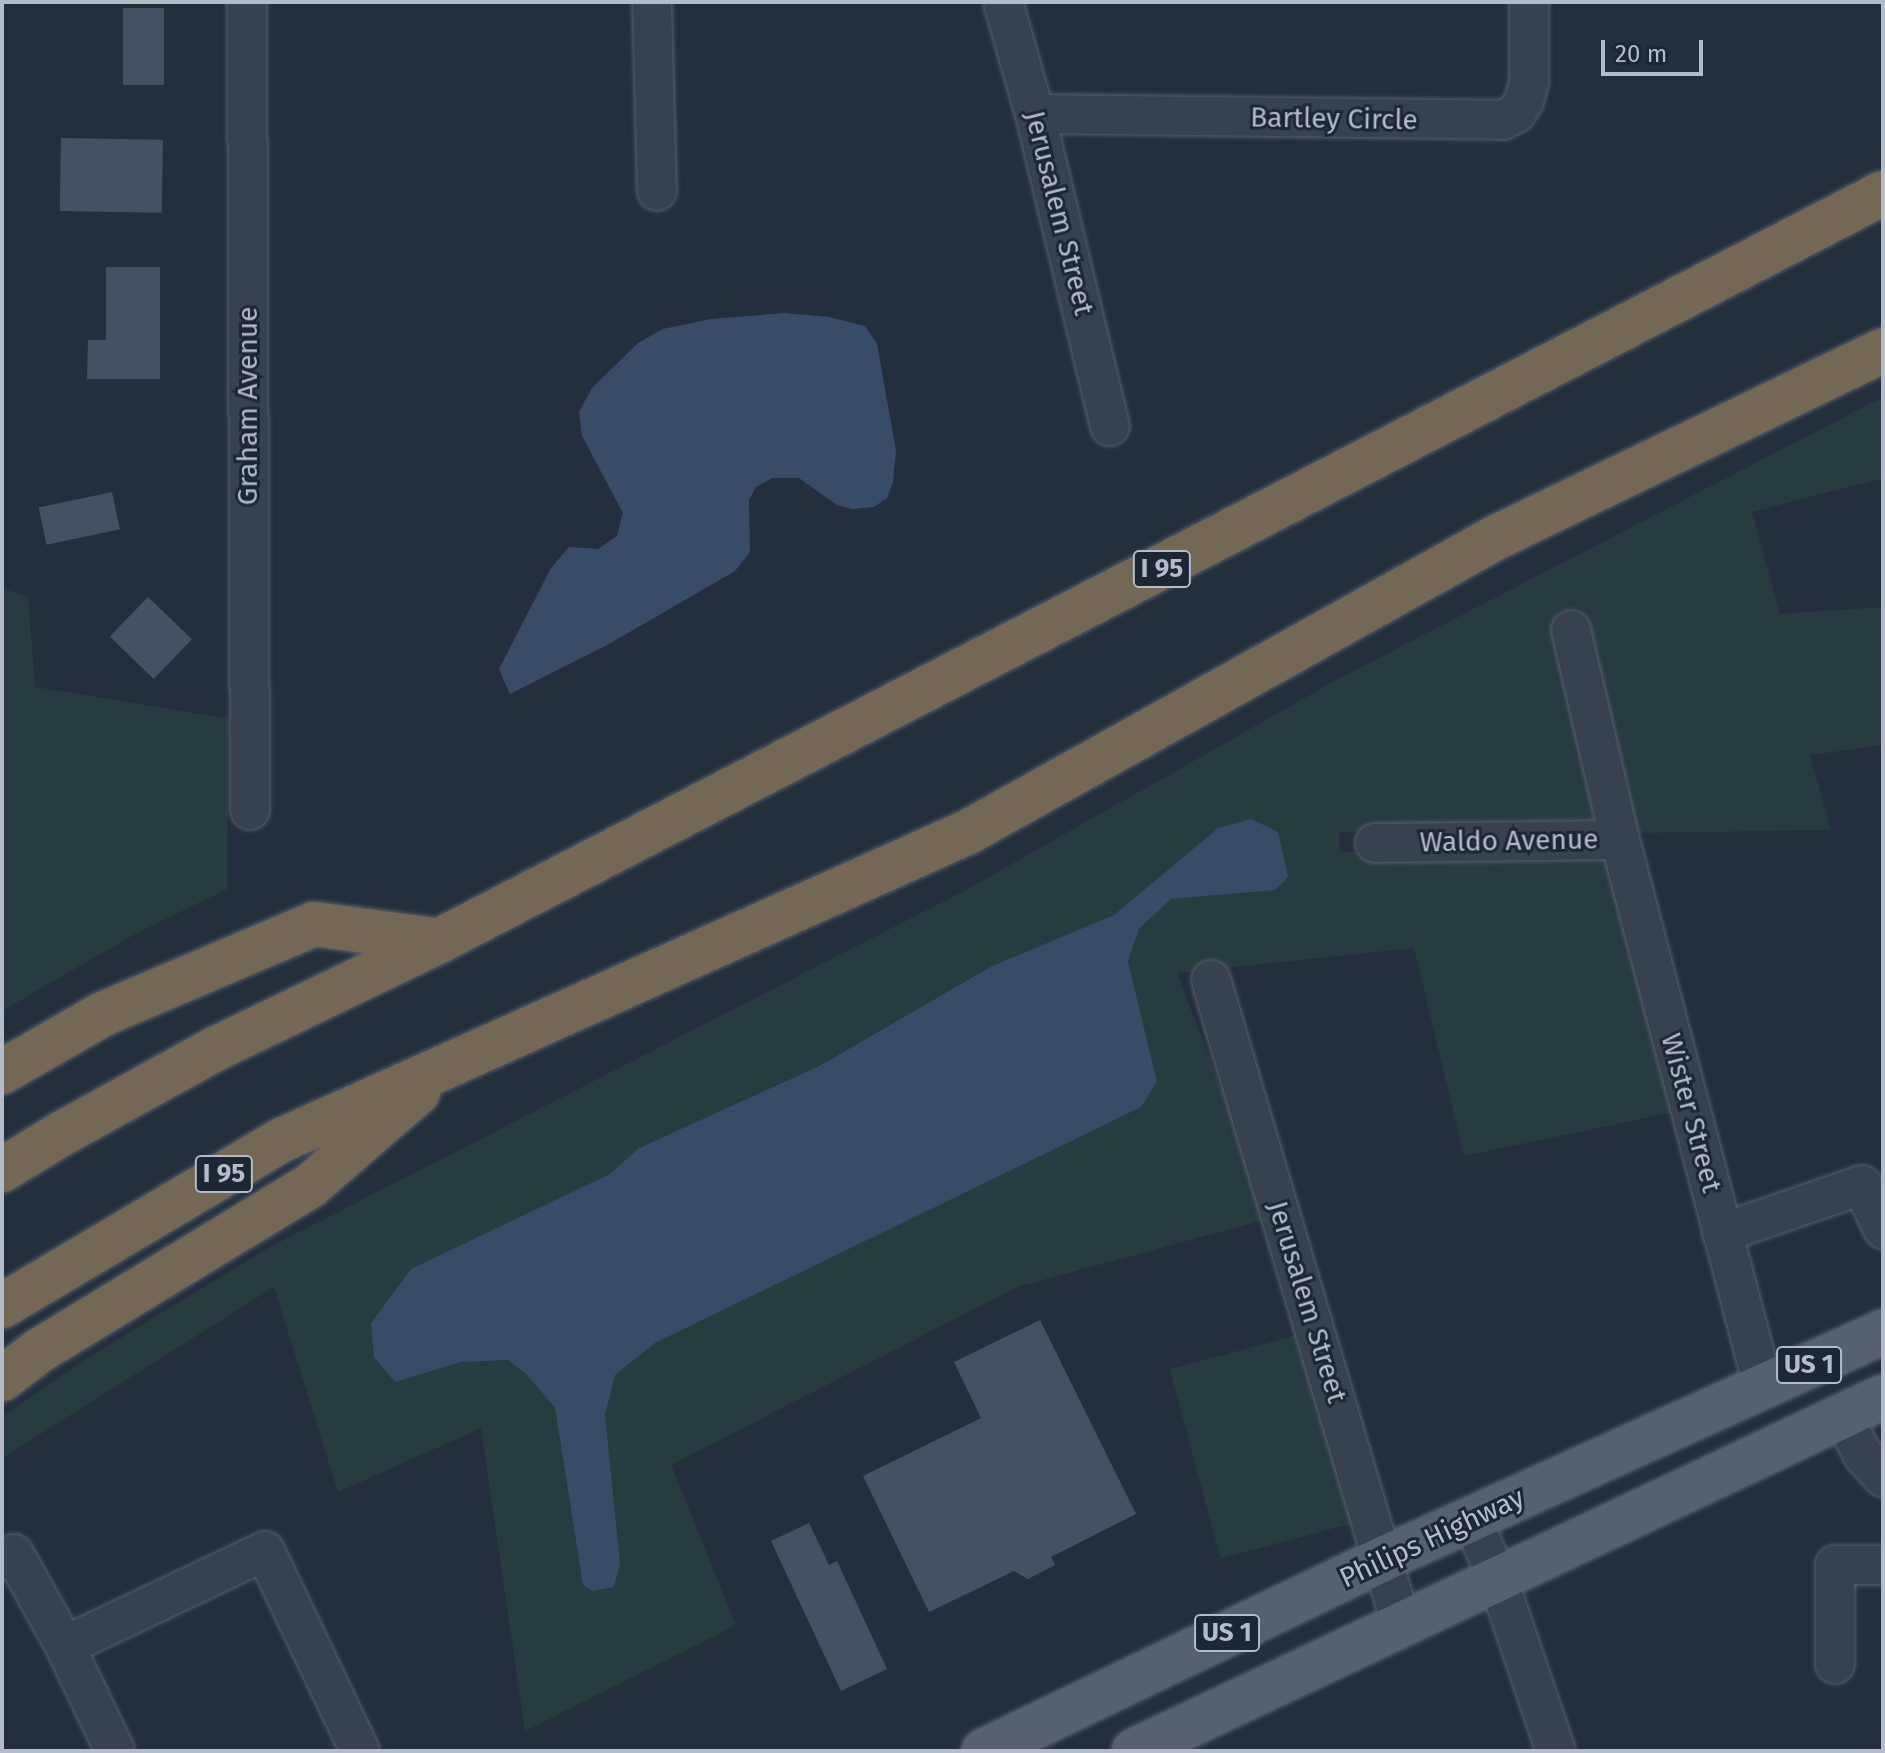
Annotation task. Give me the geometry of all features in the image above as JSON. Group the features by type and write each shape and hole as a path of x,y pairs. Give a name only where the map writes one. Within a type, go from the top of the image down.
{"highway":[{"name":"I 95","path":"2,1170 217,1048 439,941 1883,193"},
{"name":"I 95","path":"2,1306 282,1140 456,1059 968,832 1497,537 1883,350"},
{"path":"2,1072 103,1014 314,924 439,941"},
{"path":"2,1379 40,1350 310,1186 456,1059"}],"main road":[{"name":"Philips Highway","path":"984,1751 1383,1559 1883,1332"},
{"name":"US 1","path":"1134,1751 1883,1397"}],"street":[{"name":"Graham Avenue","path":"247,2 250,810"},
{"path":"652,2 657,191"},
{"name":"Jerusalem Street","path":"1003,2 1035,114 1110,426"},
{"name":"Bartley Circle","path":"1035,114 1503,120 1516,113 1524,101 1529,82 1529,2"},
{"name":"Waldo Avenue","path":"1375,843 1620,840 1571,630"},
{"name":"Wister Street","path":"1620,840 1763,1386"},
{"name":"Jerusalem Street","path":"1211,980 1401,1623"},
{"path":"1722,1233 1862,1185 1883,1229"},
{"path":"1842,1415 1863,1455 1883,1477"},
{"path":"1472,1520 1497,1577 1556,1751"},
{"path":"65,1646 265,1551 360,1751"},
{"path":"2,1560 14,1554 65,1646 115,1751"},
{"path":"1835,1664 1835,1565 1883,1565"}],"green space":[{"path":"1883,397 1883,478 1752,512 1780,614 1883,607 1883,745 1810,755 1831,830 1636,833 1579,607 1557,611 1601,819 1558,829 1339,832 1340,852 1613,854 1679,1111 1464,1156 1414,948 1177,973 1271,1218 1017,1287 671,1465 736,1625 525,1731 481,1428 338,1492 274,1287 2,1458 2,1417 84,1360 270,1247 964,891 1340,678","holes":["1218,828 1275,890 1171,899 1139,929 1128,961 1157,1082 655,1343 614,1375 605,1415 620,1563 583,1585 555,1408 527,1375 508,1360 461,1362 395,1382 639,1148 818,1066 992,966 1114,915"]},
{"path":"2,588 28,597 35,687 229,719 227,889 135,934 2,1011"},
{"path":"1305,1333 1356,1522 1220,1559 1170,1369"}],"water":[{"path":"784,313 829,317 865,326 877,344 896,451 893,482 887,498 874,507 852,509 837,505 799,478 772,478 756,487 749,500 750,552 735,571 609,644 510,694 499,669 551,568 569,547 598,549 617,536 623,513 582,436 579,412 592,388 638,343 663,329 711,319"},
{"path":"1251,819 1278,832 1288,877 1275,890 1171,899 1139,929 1128,961 1157,1082 1141,1107 655,1343 615,1375 605,1415 620,1563 614,1587 593,1591 583,1585 555,1408 527,1375 508,1360 461,1362 395,1382 374,1357 371,1323 411,1269 610,1174 639,1148 819,1066 992,966 1114,915 1218,828"}],"building":[{"path":"123,8 164,8 164,85 123,85"},
{"path":"61,138 163,140 162,213 60,211"},
{"path":"106,267 160,267 160,379 87,379 88,340 106,340"},
{"path":"112,492 120,529 47,545 39,508"},
{"path":"148,597 192,639 154,679 110,637"},
{"path":"1040,1320 1136,1514 1051,1557 1055,1565 1028,1579 1014,1571 929,1612 863,1476 981,1418 954,1362"},
{"path":"809,1523 829,1565 837,1561 887,1669 841,1691 771,1541"}]}
